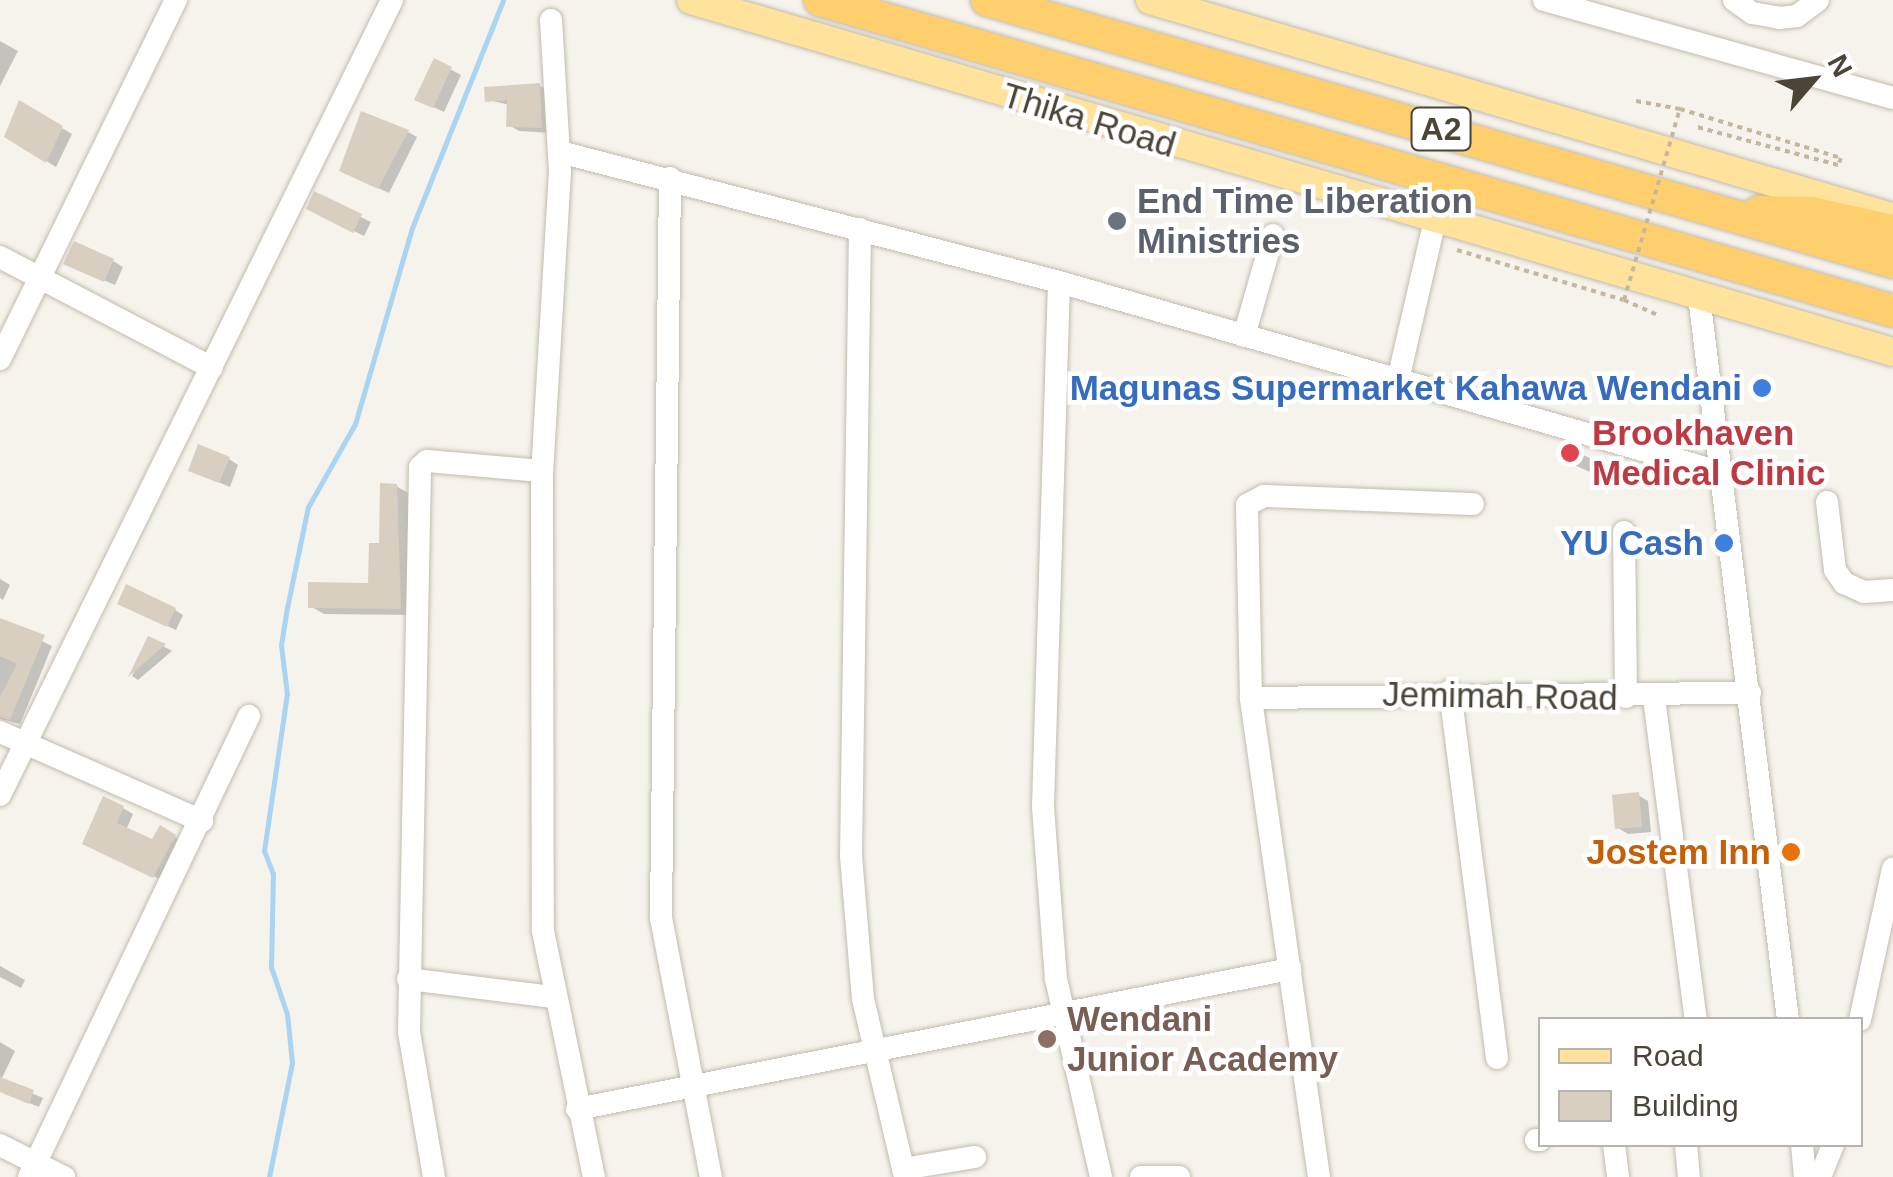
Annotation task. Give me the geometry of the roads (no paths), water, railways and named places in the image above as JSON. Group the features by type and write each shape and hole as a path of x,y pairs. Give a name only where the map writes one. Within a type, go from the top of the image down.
{"highway":[{"name":"Thika Road","path":"820,0 1893,311"},
{"name":"A2","path":"987,0 1893,262"},
{"path":"1719,212 1811,212 1893,231"}],"main road":[{"name":"Thika Road","path":"691,0 1893,352"},
{"path":"1150,0 1893,218"}],"street":[{"path":"0,358 176,0"},
{"path":"0,796 392,0"},
{"path":"1544,0 1893,98"},
{"path":"1734,0 1752,13 1780,18 1797,16 1818,0"},
{"path":"551,20 560,152 542,470 543,931 576,1109 594,1177"},
{"path":"560,152 1059,282 1719,472"},
{"path":"670,178 661,918 690,1086 711,1177"},
{"path":"1398,380 1435,220"},
{"path":"860,230 861,420 848,754 856,923 874,1053 904,1173 975,1158"},
{"path":"1244,336 1273,235"},
{"path":"0,257 212,368"},
{"path":"1059,282 1043,807 1049,924 1064,1014 1101,1177"},
{"path":"1698,296 1788,1017"},
{"path":"434,1177 408,1032 420,467 427,461 542,470"},
{"path":"1319,1177 1251,698 1247,505 1252,498 1473,504"},
{"path":"1827,502 1836,570 1844,583 1864,592 1893,590"},
{"path":"1624,532 1626,697"},
{"path":"1450,691 1497,1058"},
{"name":"Jemimah Road","path":"1251,698 1450,691 1654,698 1750,693"},
{"path":"1654,698 1696,1017"},
{"path":"32,1170 249,716"},
{"path":"0,732 202,821"},
{"path":"1861,1017 1893,869"},
{"path":"576,1109 1290,970"},
{"path":"408,979 553,997"},
{"path":"0,1145 32,1170 64,1177"},
{"path":"1614,1147 1618,1177"},
{"path":"1686,1147 1688,1177"},
{"path":"1802,1147 1805,1177"},
{"path":"1820,1177 1832,1147"},
{"path":"1141,1177 1179,1177"}],"waterway":[{"path":"269,1177 292,1063 287,1014 271,967 273,874 264,851 287,694 281,645 287,608 308,507 355,424 412,228 503,0"}],"place":[{"name":"End Time Liberation Ministries","path":"1117,221"},
{"name":"Magunas Supermarket Kahawa Wendani","path":"1762,388"},
{"name":"Brookhaven Medical Clinic","path":"1570,453"},
{"name":"YU Cash","path":"1724,543"},
{"name":"Jostem Inn","path":"1791,852"},
{"name":"Wendani Junior Academy","path":"1047,1039"}]}
